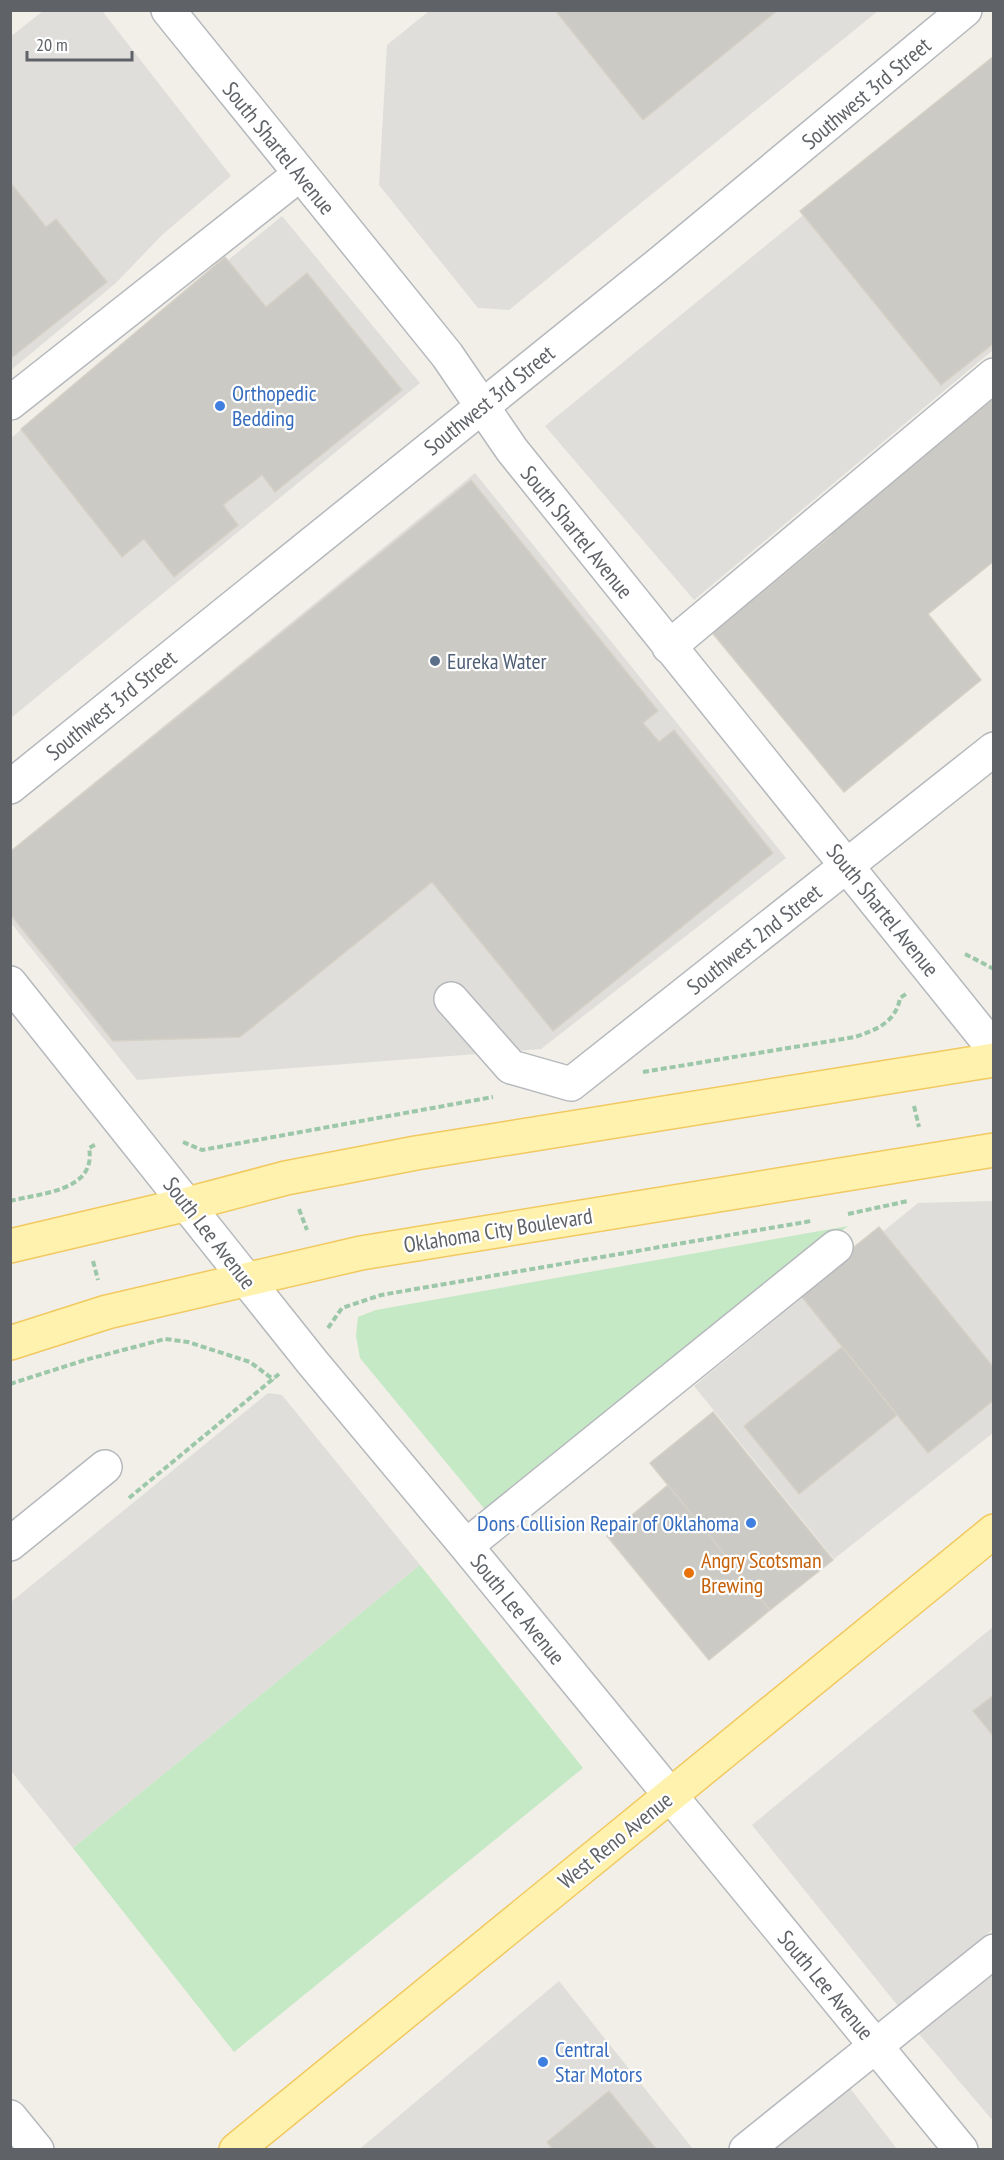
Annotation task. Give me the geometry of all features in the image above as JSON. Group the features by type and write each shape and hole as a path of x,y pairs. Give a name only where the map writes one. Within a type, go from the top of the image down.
{"main road":[{"path":"10,1246 188,1204 286,1178 405,1155 993,1060"},
{"name":"Oklahoma City Boulevard","path":"10,1343 107,1312 362,1253 993,1150"},
{"name":"West Reno Avenue","path":"236,2150 993,1531"}],"street":[{"name":"South Shartel Avenue","path":"168,10 447,356 512,450 669,647 848,865 993,1049"},
{"name":"Southwest 3rd Street","path":"10,787 481,405 659,264 965,10"},
{"path":"10,403 300,174"},
{"path":"669,647 993,375"},
{"name":"Southwest 2nd Street","path":"451,999 511,1067 571,1084 993,749"},
{"name":"South Lee Avenue","path":"13,991 188,1204 313,1363 961,2150"},
{"path":"466,1546 836,1232"},
{"path":"10,1544 105,1467"},
{"path":"746,2150 993,1950"},
{"path":"10,2117 37,2150"}],"path":[{"path":"960,952 993,969"},
{"path":"855,1037 880,1029 898,1009 900,998"},
{"path":"914,1104 921,1134"},
{"path":"175,1135 181,1141 202,1150 352,1122"},
{"path":"10,1201 71,1185 84,1177 91,1160 89,1148"},
{"path":"296,1203 310,1236"},
{"path":"836,1232 883,1208"},
{"name":"Oklahoma City Boulevard","path":"322,1336 342,1308 381,1295 813,1220"},
{"path":"91,1257 100,1289"},
{"path":"10,1384 85,1360 165,1339 188,1342 250,1362 274,1380 129,1498"}],"shaded area":[{"path":"43,11 103,12 231,176 162,235 116,283 11,370 10,37"},
{"path":"429,11 878,11 509,310 478,308 379,185 387,45"},
{"path":"993,60 993,350 694,600 545,426"},
{"name":"Orthopedic Bedding","path":"282,216 420,383 11,718 11,438"},
{"name":"Eureka Water","path":"475,473 786,858 541,1049 137,1080 11,923 11,850"},
{"path":"993,1201 993,1433 834,1559 694,1386 918,1203"},
{"path":"268,1393 282,1395 420,1565 73,1848 11,1771 11,1602"},
{"path":"993,1627 993,1929 898,2006 752,1825"},
{"path":"993,1973 993,2121 919,2034"},
{"name":"Central Star Motors","path":"559,1981 693,2149 358,2150 368,2142"},
{"path":"850,2088 897,2149 774,2149"}],"green space":[{"path":"848,1226 487,1512 360,1358 356,1336 358,1317 376,1310"},
{"path":"420,1565 583,1768 234,2052 73,1848"}],"building":[{"path":"555,10 778,10 643,120"},
{"path":"994,56 994,343 941,385 800,211"},
{"path":"10,182 46,227 56,219 107,282 10,359"},
{"name":"Orthopedic Bedding","path":"225,257 266,307 307,273 402,390 275,492 262,475 223,505 238,525 174,577 144,539 122,557 21,429"},
{"path":"994,382 994,561 928,614 981,680 844,792 705,624 748,589 755,598 831,536 821,524"},
{"name":"Eureka Water","path":"471,480 658,711 643,723 659,742 674,730 773,853 553,1031 432,882 240,1037 113,1041 10,914 10,852"},
{"path":"879,1227 994,1368 994,1400 928,1453 798,1292"},
{"path":"842,1347 897,1415 799,1494 744,1426"},
{"name":"Dons Collision Repair of Oklahoma","path":"713,1412 833,1560 770,1610 650,1463"},
{"name":"Angry Scotsman Brewing","path":"668,1485 770,1610 709,1660 607,1536"},
{"path":"994,1695 994,1737 973,1711"},
{"path":"609,2091 657,2150 553,2150 547,2142"}],"place":[{"name":"Orthopedic Bedding","path":"220,406"},
{"name":"Eureka Water","path":"435,661"},
{"name":"Dons Collision Repair of Oklahoma","path":"751,1523"},
{"name":"Angry Scotsman Brewing","path":"689,1573"},
{"name":"Central Star Motors","path":"543,2062"}]}
